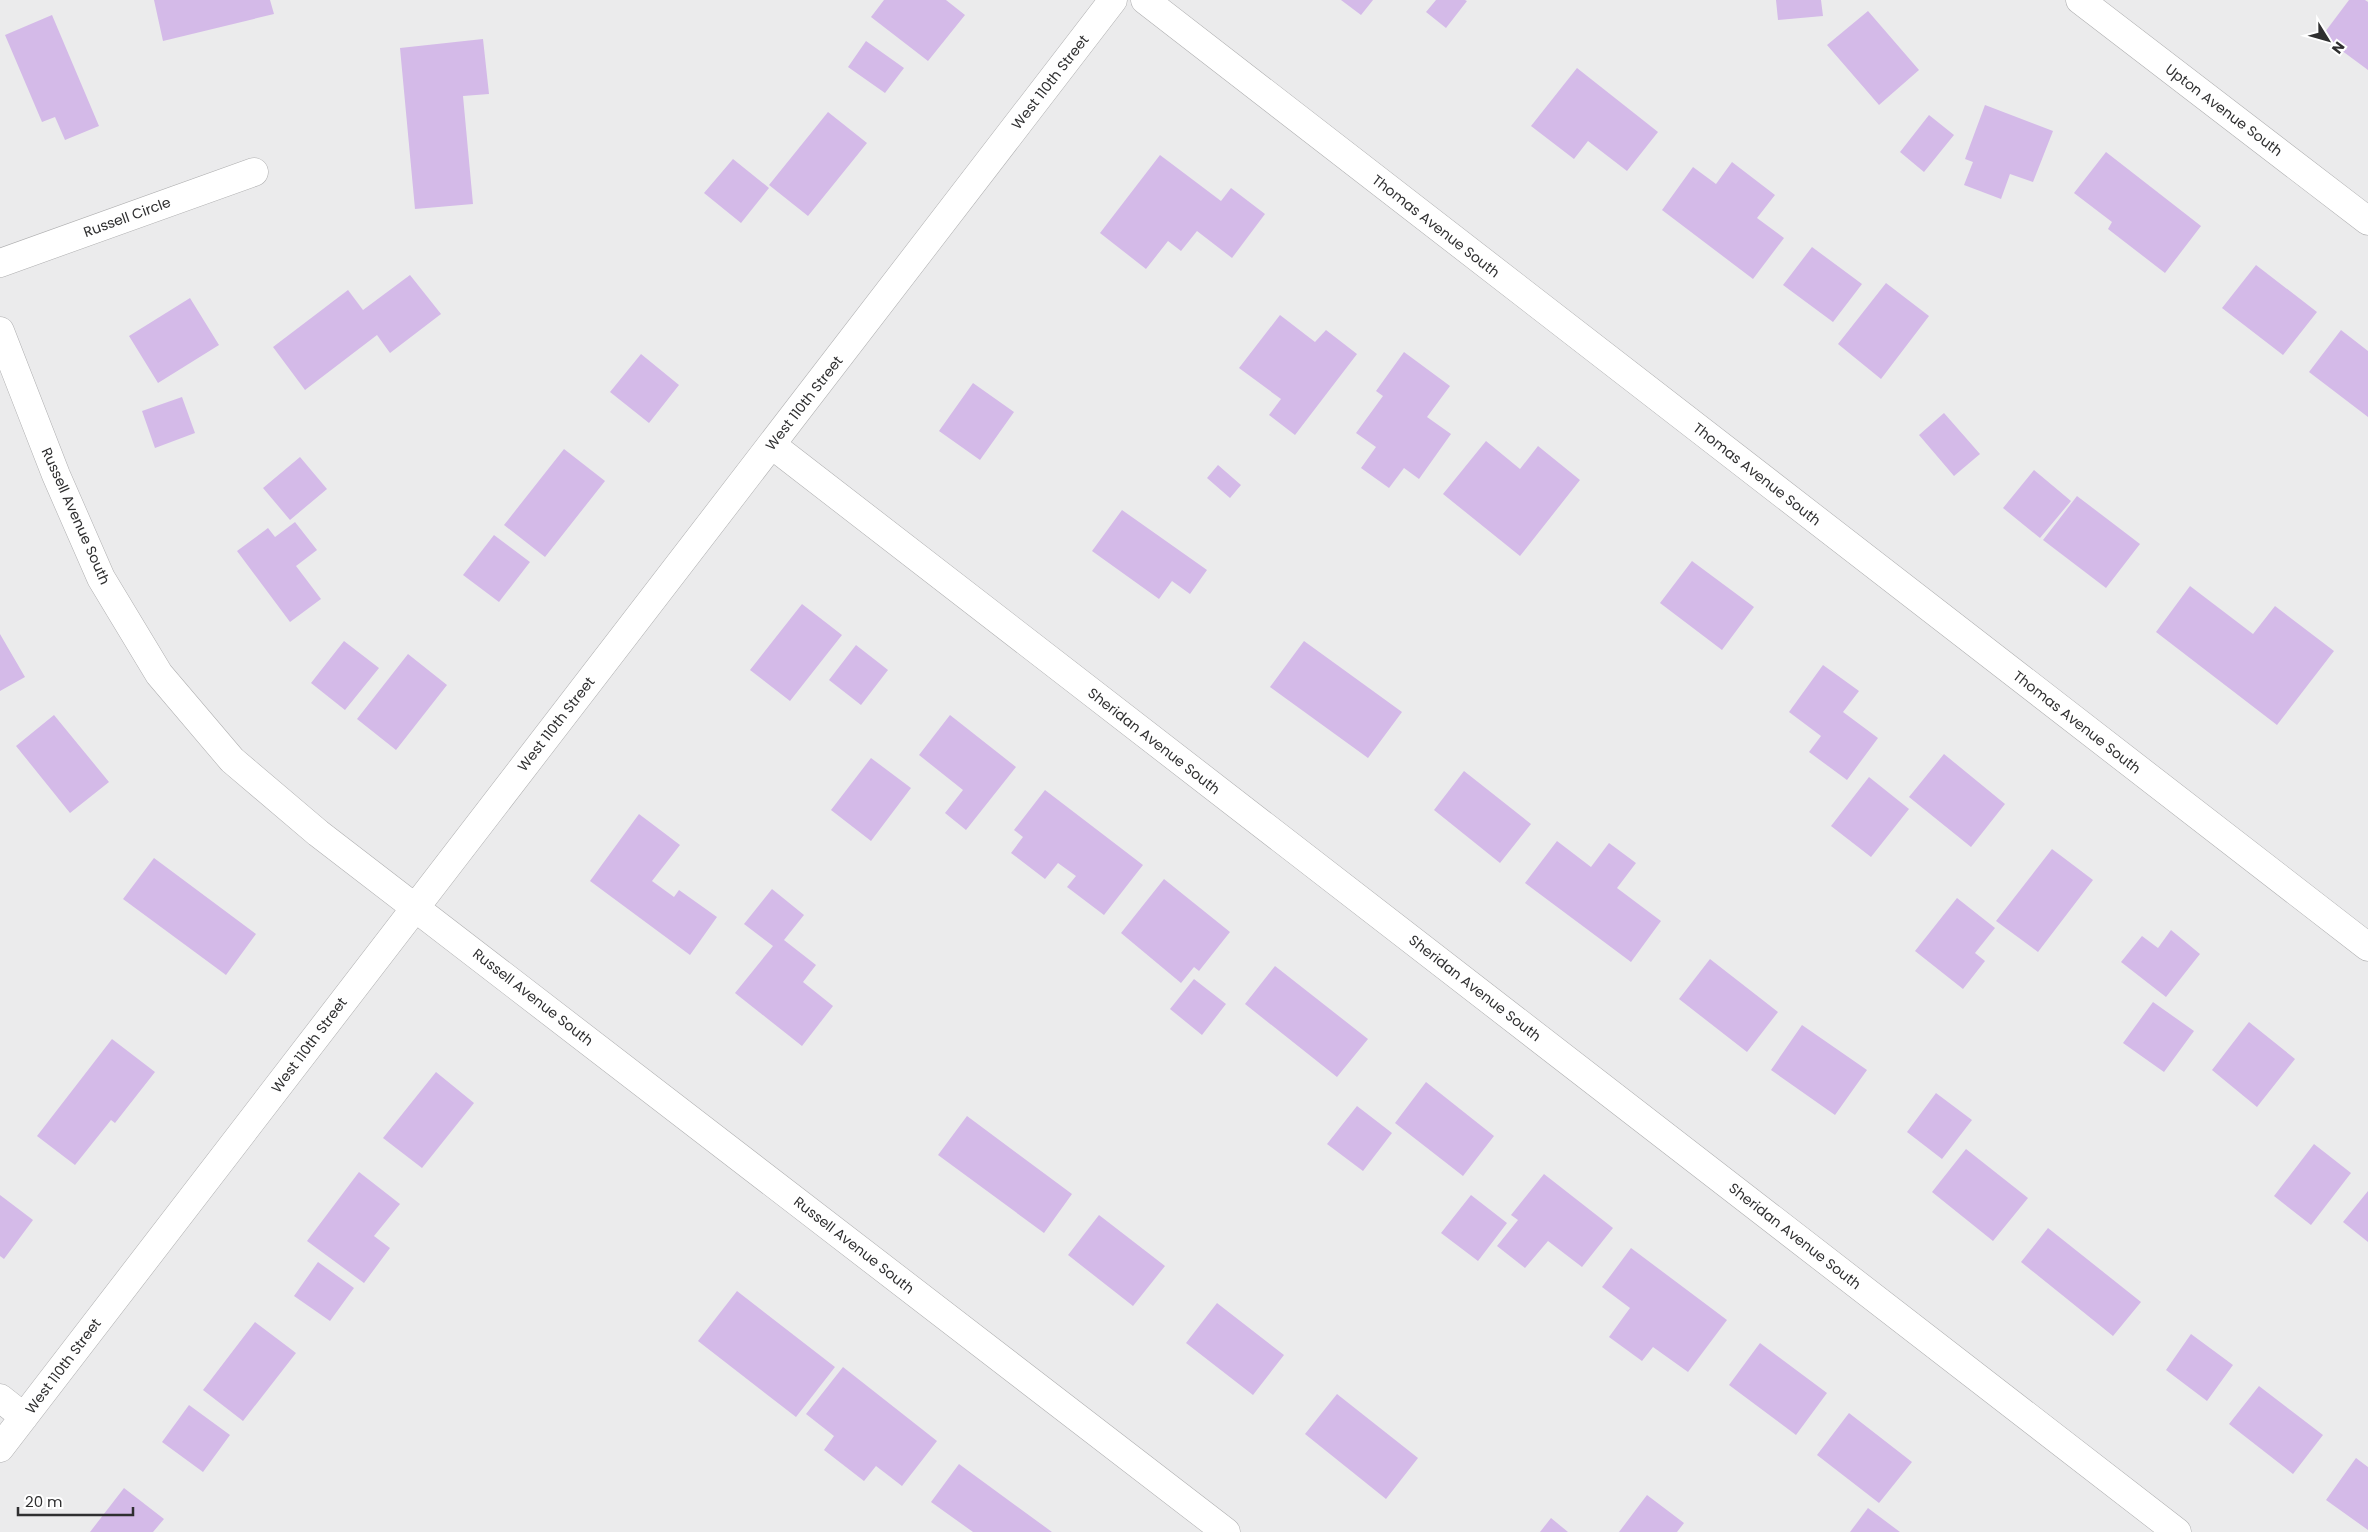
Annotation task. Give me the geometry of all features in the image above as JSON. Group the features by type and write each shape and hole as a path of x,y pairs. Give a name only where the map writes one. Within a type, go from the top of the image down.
{"street":[{"name":"West 110th Street","path":"0,1448 1113,0"},
{"name":"Thomas Avenue South","path":"1145,0 2368,947"},
{"name":"Upton Avenue South","path":"2080,0 2368,221"},
{"name":"Russell Circle","path":"0,263 254,172"},
{"name":"Russell Avenue South","path":"0,331 56,475 101,578 159,674 232,760 318,833 1226,1532"},
{"name":"Sheridan Avenue South","path":"772,445 2177,1532"},
{"path":"0,1398 24,1417"}],"building":[{"path":"154,0 270,0 274,14 163,41"},
{"path":"884,0 946,0 965,15 928,61 871,17"},
{"path":"1341,0 1373,0 1361,15"},
{"path":"1436,0 1467,1 1446,28 1426,12"},
{"path":"1776,0 1821,0 1823,16 1778,20"},
{"path":"2349,0 2365,0 2368,2 2368,70 2322,36"},
{"path":"1868,11 1919,70 1879,105 1827,45"},
{"path":"52,15 99,126 65,140 55,117 42,122 5,35"},
{"path":"483,39 489,94 463,96 473,204 415,209 400,48"},
{"path":"866,41 904,68 885,93 848,67"},
{"path":"1577,68 1658,132 1627,171 1588,141 1574,159 1531,126"},
{"path":"1985,105 2053,131 2033,182 2010,174 2001,199 1964,185 1973,162 1965,159"},
{"path":"828,112 867,143 808,216 769,185"},
{"path":"1929,115 1954,135 1924,172 1900,152"},
{"path":"2106,152 2201,226 2165,273 2108,229 2112,222 2074,193"},
{"path":"1160,155 1221,201 1231,188 1265,214 1232,258 1197,231 1181,251 1168,241 1146,269 1100,233"},
{"path":"733,159 769,188 741,223 704,193"},
{"path":"1732,162 1775,195 1757,218 1784,238 1753,279 1662,210 1693,167 1716,184"},
{"path":"1812,247 1862,284 1833,322 1783,285"},
{"path":"2256,265 2317,312 2283,355 2222,308"},
{"path":"410,275 441,314 390,353 377,335 305,390 273,347 348,290 363,310"},
{"path":"1886,283 1929,316 1881,379 1838,344"},
{"path":"190,298 219,345 158,383 129,336"},
{"path":"1280,315 1315,342 1326,330 1357,354 1295,435 1269,415 1281,399 1239,368"},
{"path":"2341,330 2368,351 2368,417 2309,372"},
{"path":"1404,352 1450,386 1427,417 1451,434 1419,479 1404,468 1389,488 1361,468 1376,447 1356,433 1383,396 1376,391"},
{"path":"641,354 679,385 649,423 610,392"},
{"path":"973,383 1014,412 980,460 939,431"},
{"path":"182,397 195,433 155,448 142,411"},
{"path":"1944,413 1980,454 1954,476 1919,435"},
{"path":"1486,441 1520,469 1538,446 1580,480 1520,556 1443,494"},
{"path":"564,449 605,481 545,557 504,525"},
{"path":"300,457 327,489 290,520 263,488"},
{"path":"1218,465 1241,485 1230,498 1207,478"},
{"path":"2034,470 2071,501 2040,538 2003,508"},
{"path":"2077,496 2140,544 2106,588 2043,540"},
{"path":"1122,510 1207,570 1190,594 1172,581 1159,599 1092,551"},
{"path":"295,522 317,550 296,566 321,599 290,622 237,551 268,528 275,537"},
{"path":"494,535 530,562 499,602 463,575"},
{"path":"1692,561 1754,607 1722,650 1660,603"},
{"path":"2190,586 2253,634 2275,606 2334,651 2277,725 2156,632"},
{"path":"802,604 842,635 790,701 750,670"},
{"path":"0,634 25,677 0,691"},
{"path":"344,641 379,668 345,710 311,683"},
{"path":"1304,641 1402,712 1368,758 1270,687"},
{"path":"856,645 888,670 861,705 829,680"},
{"path":"408,654 447,685 396,750 357,719"},
{"path":"1823,665 1859,691 1843,712 1878,738 1847,780 1809,752 1821,736 1789,712"},
{"path":"54,715 109,782 70,813 16,746"},
{"path":"950,715 1016,767 966,830 945,813 963,790 919,755"},
{"path":"1944,754 2005,804 1971,847 1909,797"},
{"path":"871,758 911,788 871,841 831,810"},
{"path":"1464,771 1531,824 1500,863 1434,810"},
{"path":"1869,777 1909,809 1871,857 1831,826"},
{"path":"1045,790 1143,865 1104,915 1067,887 1076,876 1058,863 1045,879 1011,853 1023,837 1014,830"},
{"path":"639,814 680,845 652,881 674,897 679,890 717,917 690,955 590,881"},
{"path":"1557,841 1591,867 1609,843 1636,863 1617,888 1661,921 1631,962 1525,883"},
{"path":"2052,849 2093,880 2038,952 1996,921"},
{"path":"154,858 256,934 226,975 123,899"},
{"path":"1164,879 1230,932 1199,971 1194,967 1181,983 1121,933"},
{"path":"772,889 804,915 784,940 816,965 803,982 833,1006 802,1046 735,993 773,946 744,924"},
{"path":"1957,898 1995,928 1975,953 1985,961 1963,989 1915,951"},
{"path":"2171,930 2200,954 2166,997 2121,962 2142,936 2158,948"},
{"path":"1710,959 1778,1012 1747,1052 1679,999"},
{"path":"1275,966 1368,1039 1337,1077 1245,1004"},
{"path":"1194,979 1226,1004 1202,1035 1170,1009"},
{"path":"2153,1002 2194,1031 2164,1072 2123,1043"},
{"path":"2249,1022 2295,1059 2257,1107 2212,1070"},
{"path":"1802,1025 1867,1070 1835,1115 1771,1070"},
{"path":"112,1039 155,1072 115,1123 111,1120 75,1165 37,1136"},
{"path":"436,1072 474,1103 422,1168 383,1138"},
{"path":"1426,1082 1494,1136 1463,1176 1395,1123"},
{"path":"1936,1093 1972,1120 1942,1159 1907,1132"},
{"path":"1357,1106 1392,1133 1363,1171 1327,1144"},
{"path":"967,1116 1072,1194 1044,1233 938,1155"},
{"path":"2314,1144 2351,1173 2311,1225 2274,1196"},
{"path":"1966,1149 2028,1198 1993,1241 1932,1192"},
{"path":"359,1172 400,1204 374,1236 390,1248 364,1283 307,1241"},
{"path":"1544,1174 1613,1228 1582,1267 1548,1241 1525,1268 1497,1246 1518,1220 1511,1215"},
{"path":"2368,1191 2368,1242 2343,1222"},
{"path":"0,1195 33,1220 4,1259 0,1256"},
{"path":"1471,1195 1507,1223 1478,1261 1441,1233"},
{"path":"1099,1215 1165,1266 1133,1306 1068,1255"},
{"path":"2048,1228 2141,1302 2113,1336 2021,1262"},
{"path":"1631,1248 1727,1320 1688,1372 1653,1347 1642,1361 1609,1337 1630,1308 1602,1287"},
{"path":"318,1262 354,1288 330,1321 294,1296"},
{"path":"737,1291 835,1367 796,1417 698,1341"},
{"path":"1217,1303 1284,1355 1253,1395 1186,1343"},
{"path":"255,1322 296,1353 243,1421 203,1390"},
{"path":"2191,1334 2233,1365 2207,1401 2166,1370"},
{"path":"1760,1343 1827,1393 1796,1435 1729,1385"},
{"path":"843,1367 937,1441 902,1486 876,1466 864,1481 824,1450 834,1436 806,1414"},
{"path":"2259,1386 2323,1435 2293,1474 2229,1424"},
{"path":"1337,1394 1418,1458 1386,1499 1305,1434"},
{"path":"189,1405 230,1435 203,1472 162,1442"},
{"path":"1849,1413 1912,1462 1879,1503 1817,1455"},
{"path":"2356,1458 2368,1467 2368,1530 2326,1500"},
{"path":"959,1464 1052,1532 973,1532 931,1502"},
{"path":"124,1488 164,1519 153,1532 90,1532"},
{"path":"1647,1495 1684,1523 1677,1532 1619,1532"},
{"path":"1868,1508 1900,1532 1850,1532"},
{"path":"1551,1518 1568,1532 1540,1532"}]}
